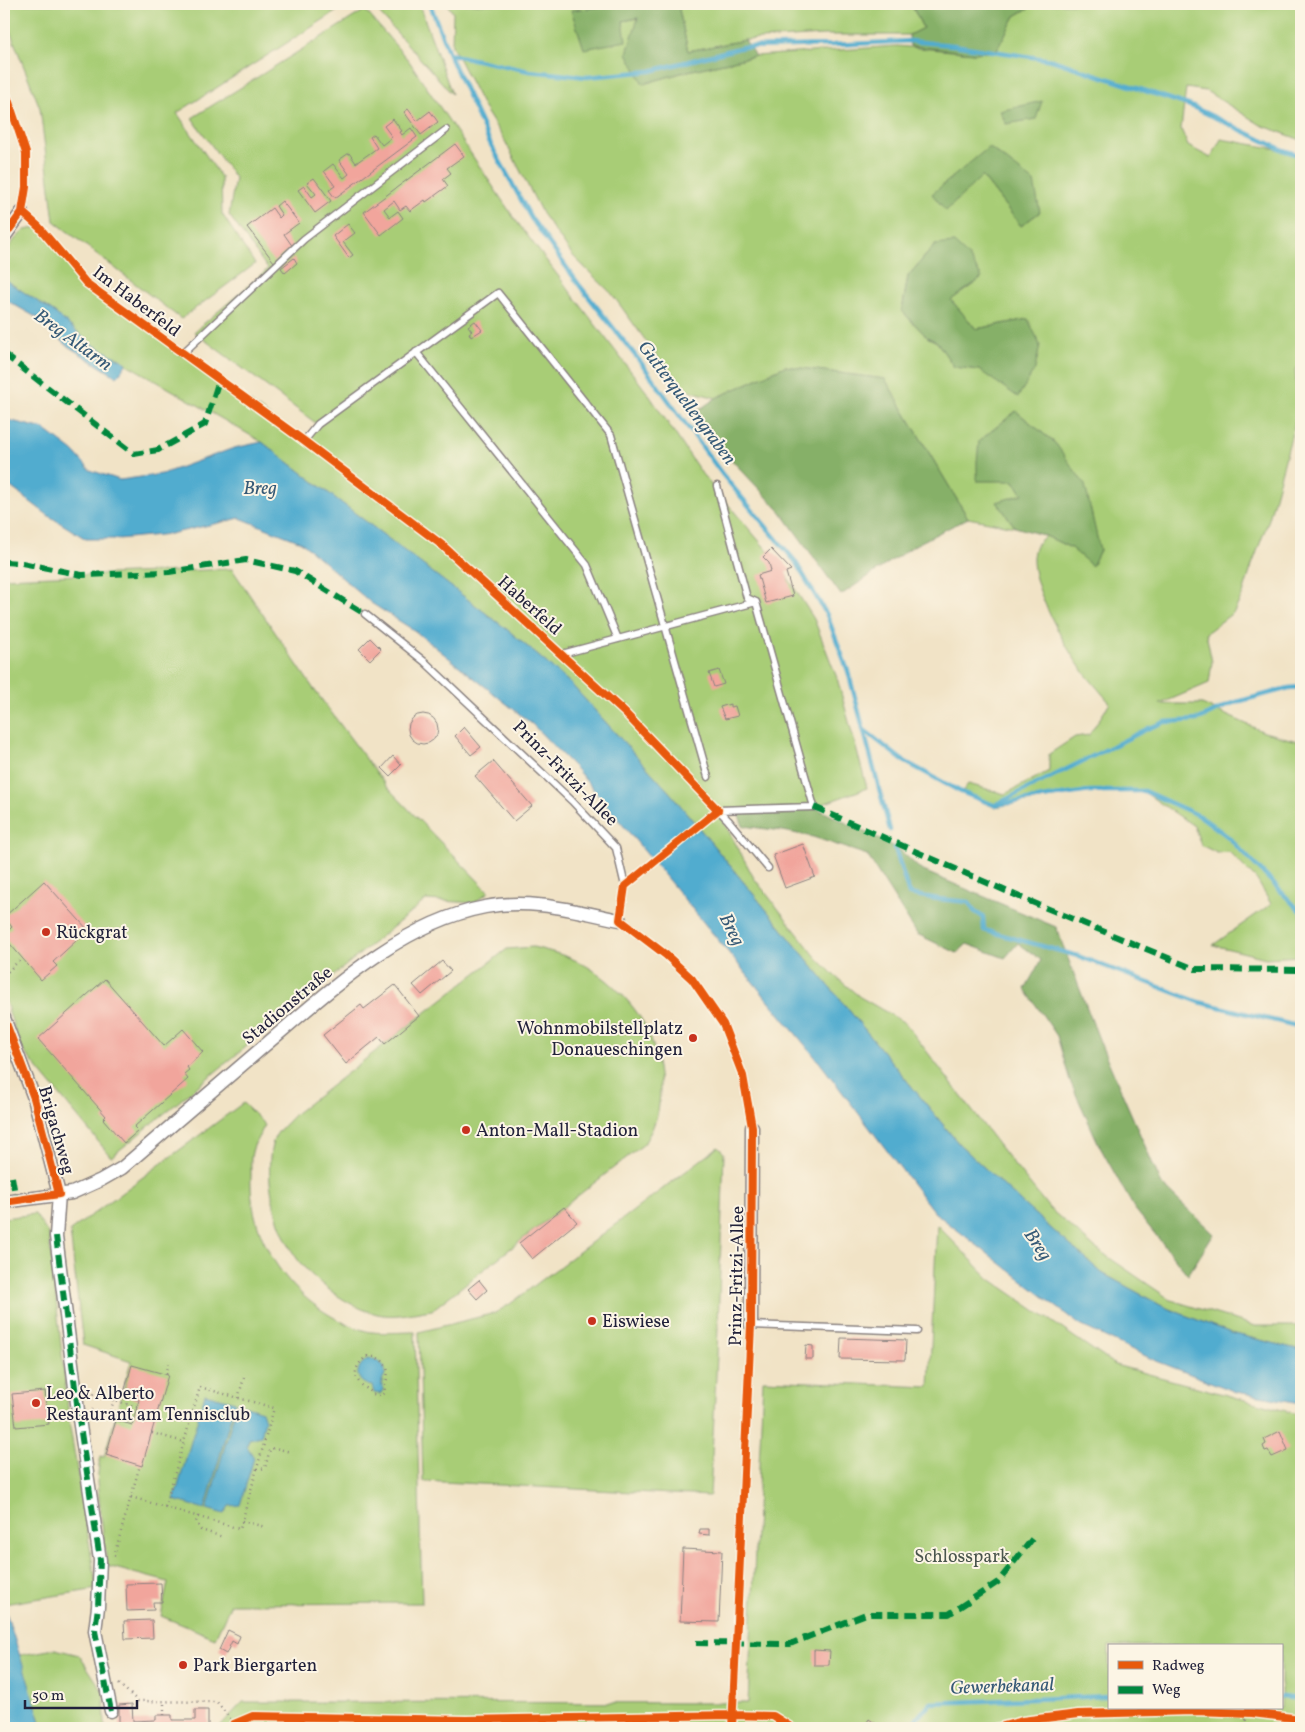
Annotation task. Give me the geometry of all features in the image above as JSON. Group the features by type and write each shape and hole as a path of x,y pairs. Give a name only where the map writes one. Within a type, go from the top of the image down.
{"street":[{"path":"5,235 22,212"},
{"name":"Stadionstraße","path":"4,1202 72,1193 122,1168 334,987 386,950 420,930 453,915 477,909 518,904 558,906 620,920"},
{"name":"Brigachweg","path":"4,1018 34,1098 59,1194 56,1236 79,1419 100,1560 95,1631 111,1711"},
{"name":"Prinz-Fritzi-Allee","path":"751,1325 752,1128"}],"lane":[{"path":"4,87 26,154 26,187 22,212"},
{"path":"182,354 304,239 446,130"},
{"name":"Im Haberfeld","path":"22,212 39,227 86,284 304,442"},
{"path":"304,442 318,424 498,293 611,435 708,777"},
{"path":"416,352 587,565 618,639"},
{"name":"Haberfeld","path":"304,442 442,545 562,654 625,713 728,820 768,868"},
{"path":"717,486 747,598 756,602"},
{"path":"562,654 756,602"},
{"path":"718,810 814,806 756,602"},
{"name":"Prinz-Fritzi-Allee","path":"365,614 425,662 572,801 616,848 625,886 620,920 666,955 692,979 723,1024 743,1076 752,1128"},
{"path":"751,1325 917,1331"},
{"name":"Prinz-Fritzi-Allee","path":"751,1325 732,1715 773,1716 792,1728"}],"path":[{"path":"4,975 22,958"},
{"path":"368,1356 377,1357 384,1361 388,1368 385,1386 384,1394 376,1396 359,1383 356,1367 361,1360 368,1356"},
{"path":"166,1374 169,1363"},
{"path":"238,1398 244,1378"},
{"path":"131,1497 165,1507 198,1516 240,1529 274,1408 200,1387 165,1507"},
{"path":"83,1391 137,1407"},
{"path":"109,1416 114,1400"},
{"path":"86,1409 133,1422"},
{"path":"152,1433 184,1442"},
{"path":"257,1468 265,1468 270,1450 275,1448 291,1452"},
{"path":"114,1556 140,1465"},
{"path":"198,1516 196,1522 201,1530 223,1537"},
{"path":"242,1521 265,1527"},
{"path":"118,1682 138,1701 217,1702 234,1724"},
{"path":"164,1701 164,1715"},
{"path":"1240,1728 1252,1713"},
{"path":"550,1728 551,1718"}],"green space":[{"path":"4,4 348,4 177,113 221,177 222,214 255,264 181,319 54,221 40,108 4,16"},
{"path":"371,4 419,4 452,94"},
{"path":"447,4 624,4 572,10 623,21 639,18 643,84 688,71 755,56 897,46 974,53 996,51 1015,16 1036,4 1301,4 1301,140 1261,125 1206,91 1186,88 1181,129 1188,146 1211,158 1221,139 1283,150 1301,156 1301,366 1295,369 1298,411 1269,519 1243,594 1234,612 1206,633 1212,662 1209,683 1160,704 1202,704 1264,732 1301,742 1301,956 1266,958 1213,945 1271,904 1257,880 1229,852 1217,853 1201,845 1194,826 1144,792 1090,792 994,807 961,793 968,784 1005,794 1049,771 1049,754 1075,737 1089,735 1110,703 1080,667 1056,627 1041,593 1033,563 1036,546 1046,536 1071,548 1092,565 1100,550 1056,444 1016,411 1014,481 1023,494 998,503 1015,527 968,518 885,379 785,366 716,398 680,388 612,294 573,256 543,215 505,141 484,108 452,46 453,13","holes":["982,176 1040,212 1021,226","935,245 982,278 951,300 976,329 1028,319 979,370 954,367 937,342 927,337 902,311 908,276"]},
{"path":"624,4 678,5 688,51 745,40 755,56 688,71 643,84 627,53 638,18 623,21 626,41 584,49 571,10"},
{"path":"649,4 911,4 923,28 909,35 823,35 745,40 688,51 678,5"},
{"path":"911,4 1036,4 1015,16 996,51 974,53 910,46 909,35 923,28"},
{"path":"365,10 409,61 514,218 649,395 702,474 779,564 814,619 837,678 867,788 814,807 718,811 754,878 816,957 836,977 860,997 905,1023 1049,1208 1095,1248 1171,1300 1255,1326 1301,1326 1301,1350 1231,1333 1164,1307 1102,1273 1023,1204 959,1144 671,794 570,683 509,631 262,442 90,343 55,313 4,279 4,253 25,230 39,227 86,284 304,441 317,424 194,332 268,269 229,215 235,178 192,118"},
{"path":"1042,101 1036,119 1006,124 1000,111"},
{"path":"989,147 1034,182 1040,212 1021,226 982,176 946,211 932,194"},
{"path":"954,243 969,257 982,278 951,300 976,329 1028,319 1040,345 1035,369 1018,397 979,370 954,367 937,342 927,337 902,311 908,276 935,245"},
{"path":"785,366 885,379 968,518 915,545 841,595 781,512 690,416 716,398"},
{"path":"1016,411 1056,444 1085,485 1100,550 1092,566 1071,548 1046,536 1015,527 997,502 1023,494 1014,481 977,481 979,441"},
{"path":"232,569 313,688 387,787 489,892 474,903 426,900 111,1157 20,1047 4,996 4,578"},
{"path":"814,807 899,849 921,870 1056,927 1102,1047 1162,1185 1214,1234 1188,1275 1134,1208 1100,1147 1070,1081 1057,1036 1025,989 1041,960 1018,943 1005,958 967,944 957,953 917,934 867,855 813,837 743,826 737,810"},
{"name":"Anton-Mall-Stadion","path":"533,947 569,958 592,969 624,997 642,1020 653,1045 660,1081 659,1105 652,1129 644,1144 432,1310 401,1315 383,1315 348,1302 336,1295 306,1269 292,1251 283,1233 273,1202 270,1182 271,1153 275,1137 295,1114 507,949"},
{"path":"243,1103 265,1125 254,1145 251,1155 252,1201 258,1227 268,1250 282,1272 299,1292 319,1308 341,1321 371,1332 415,1332 422,1603 231,1604 215,1638 161,1616 168,1582 107,1566 97,1482 100,1456 104,1457 131,1361 83,1345 70,1231"},
{"name":"Eiswiese","path":"718,1147 724,1153 710,1496 423,1481 419,1332 495,1313 510,1304"},
{"path":"35,1214 49,1235 70,1427 97,1589 4,1604 4,1218"},
{"name":"Schlosspark","path":"937,1225 990,1279 1115,1365 1301,1415 1301,1678 1295,1728 218,1728 243,1702 748,1703 763,1380 929,1387"},
{"path":"55,1649 79,1655 104,1693 105,1728 4,1728 4,1659"}],"water":[{"name":"Breg Altarm","path":"4,279 55,313 90,343 127,363 117,377 66,345 41,320 4,299"},
{"name":"Breg","path":"4,419 44,429 73,451 90,470 120,480 162,474 234,448 262,442 509,631 570,683 671,794 959,1144 1023,1204 1102,1273 1164,1307 1231,1333 1301,1350 1301,1403 1236,1392 1154,1360 1080,1325 934,1212 820,1063 578,771 532,724 415,631 371,603 301,542 240,518 170,534 118,539 86,539 49,516 4,482"},
{"path":"368,1359 378,1361 384,1367 383,1390 380,1394 374,1393 372,1386 362,1382 359,1378 358,1370 363,1362"},
{"path":"205,1394 235,1402 205,1509 174,1500"},
{"path":"237,1403 262,1411 265,1420 261,1436 249,1439 247,1446 254,1458 240,1505 229,1506 224,1514 207,1509"},
{"path":"4,1606 43,1728 4,1728"}],"building":[{"path":"408,109 417,121 430,111 438,122 421,135 404,112"},
{"path":"393,119 402,131 400,132 402,135 411,128 417,137 335,198 329,190 335,186 324,171 333,164 344,178 349,174 339,160 349,153 356,163 377,148 370,137 374,134 382,145 392,137 384,126"},
{"path":"455,144 464,156 447,168 451,173 443,179 448,186 410,211 406,206 400,210 394,201 384,209 390,217 398,211 403,218 381,235 364,212"},
{"path":"314,178 331,201 315,213 298,190 304,186 312,197 316,194 307,183"},
{"path":"282,201 299,223 284,234 293,247 274,262 247,227 272,208 279,218 282,215 276,206"},
{"path":"348,224 355,233 343,242 353,255 349,258 333,236"},
{"path":"294,258 297,263 285,273 281,268"},
{"path":"475,321 482,330 471,337 469,333 472,331 468,326"},
{"path":"771,549 791,570 786,572 793,596 766,603 758,575 771,571 769,563 763,557"},
{"path":"370,638 381,649 370,660 359,649"},
{"path":"719,670 724,684 714,687 709,673"},
{"path":"730,704 730,707 735,706 738,716 725,719 720,707"},
{"path":"423,714 434,718 438,729 434,740 423,744 412,740 408,729 412,718"},
{"path":"464,727 481,747 471,755 455,736"},
{"path":"393,756 401,765 390,776 382,768"},
{"path":"493,761 532,806 514,821 475,776"},
{"path":"803,844 815,877 785,888 773,855"},
{"name":"Rückgrat","path":"44,881 88,930 53,962 57,966 41,980 4,937 12,927 4,917"},
{"path":"442,961 451,971 422,995 413,985"},
{"path":"105,979 164,1046 183,1029 203,1052 187,1067 189,1070 184,1074 188,1079 134,1127 138,1131 124,1143 103,1119 106,1116 38,1039"},
{"path":"395,985 419,1016 385,1044 379,1037 346,1064 323,1035 361,1005 364,1009"},
{"path":"564,1207 577,1222 532,1259 519,1243"},
{"path":"479,1280 487,1290 477,1299 468,1289"},
{"path":"841,1338 906,1340 905,1360 840,1359"},
{"path":"806,1345 813,1346 813,1359 805,1359"},
{"path":"132,1365 168,1375 142,1466 106,1455 116,1420 132,1425 139,1400 123,1396"},
{"path":"45,1391 49,1424 16,1427 12,1394"},
{"path":"1280,1431 1288,1450 1272,1457 1268,1450 1265,1451 1263,1446 1266,1444 1264,1439"},
{"path":"700,1529 709,1529 709,1535 699,1534"},
{"path":"683,1549 722,1551 719,1622 680,1621"},
{"path":"161,1583 162,1602 153,1602 154,1610 127,1611 126,1584"},
{"path":"152,1620 153,1638 125,1639 124,1621"},
{"path":"228,1630 240,1636 237,1644 232,1641 226,1654 219,1650"},
{"path":"814,1650 830,1651 829,1665 814,1665"},
{"path":"132,1704 133,1721 156,1720 156,1715 172,1715 172,1720 195,1720 195,1710 208,1710 208,1728 119,1728 119,1705"},
{"path":"869,1719 882,1728 863,1728"}],"waterway":[{"name":"Gutterquellengraben","path":"430,4 449,54 491,145 531,218 580,286 642,364 722,474 795,561 827,615 848,671 890,830"},
{"path":"449,54 529,71 587,77 651,71 743,47 910,41 953,45 1052,60 1191,106 1283,150 1301,156"},
{"path":"997,804 1149,728 1165,722 1197,720 1233,703 1289,688 1301,687"},
{"path":"863,729 902,760 961,792 994,805 1090,791 1144,791 1200,816 1227,836 1301,912"},
{"path":"895,848 909,894 969,902 974,911 983,917 984,930 1078,956 1199,1002 1301,1027"},
{"name":"Gewerbekanal","path":"909,1728 930,1703 1108,1696"},
{"name":"Gewerbekanal","path":"1282,1697 1301,1699"}],"marked path":[{"path":"4,354 134,454 158,450 205,424 219,380"},
{"path":"4,562 22,563 82,575 169,572 246,560 295,571 365,614"},
{"path":"814,807 1022,898 1195,969 1301,970"},
{"path":"12,1177 16,1200"},
{"path":"56,1236 79,1419 100,1560 95,1631 111,1711"},
{"path":"696,1643 790,1644 866,1614 949,1614 998,1582 1033,1538"}],"cycle path":[{"path":"4,87 26,153 26,187 22,212 4,237"},
{"path":"22,212 39,227 86,283 304,441 442,545 625,713 718,810 625,886 620,920 666,955 692,979 723,1024 743,1076 752,1127 751,1325 732,1728"},
{"path":"4,1018 34,1098 59,1194 4,1202"},
{"path":"996,1728 1022,1721 1078,1714 1194,1711 1252,1713 1301,1719"},
{"path":"230,1728 234,1724 253,1716 466,1720 732,1715 773,1716 792,1728"}],"place":[{"name":"Rückgrat","path":"46,932"},
{"name":"Wohnmobilstellplatz Donaueschingen","path":"693,1038"},
{"name":"Anton-Mall-Stadion","path":"466,1130"},
{"name":"Eiswiese","path":"592,1321"},
{"name":"Leo & Alberto Restaurant am Tennisclub","path":"36,1403"},
{"name":"Park Biergarten","path":"183,1665"}]}
